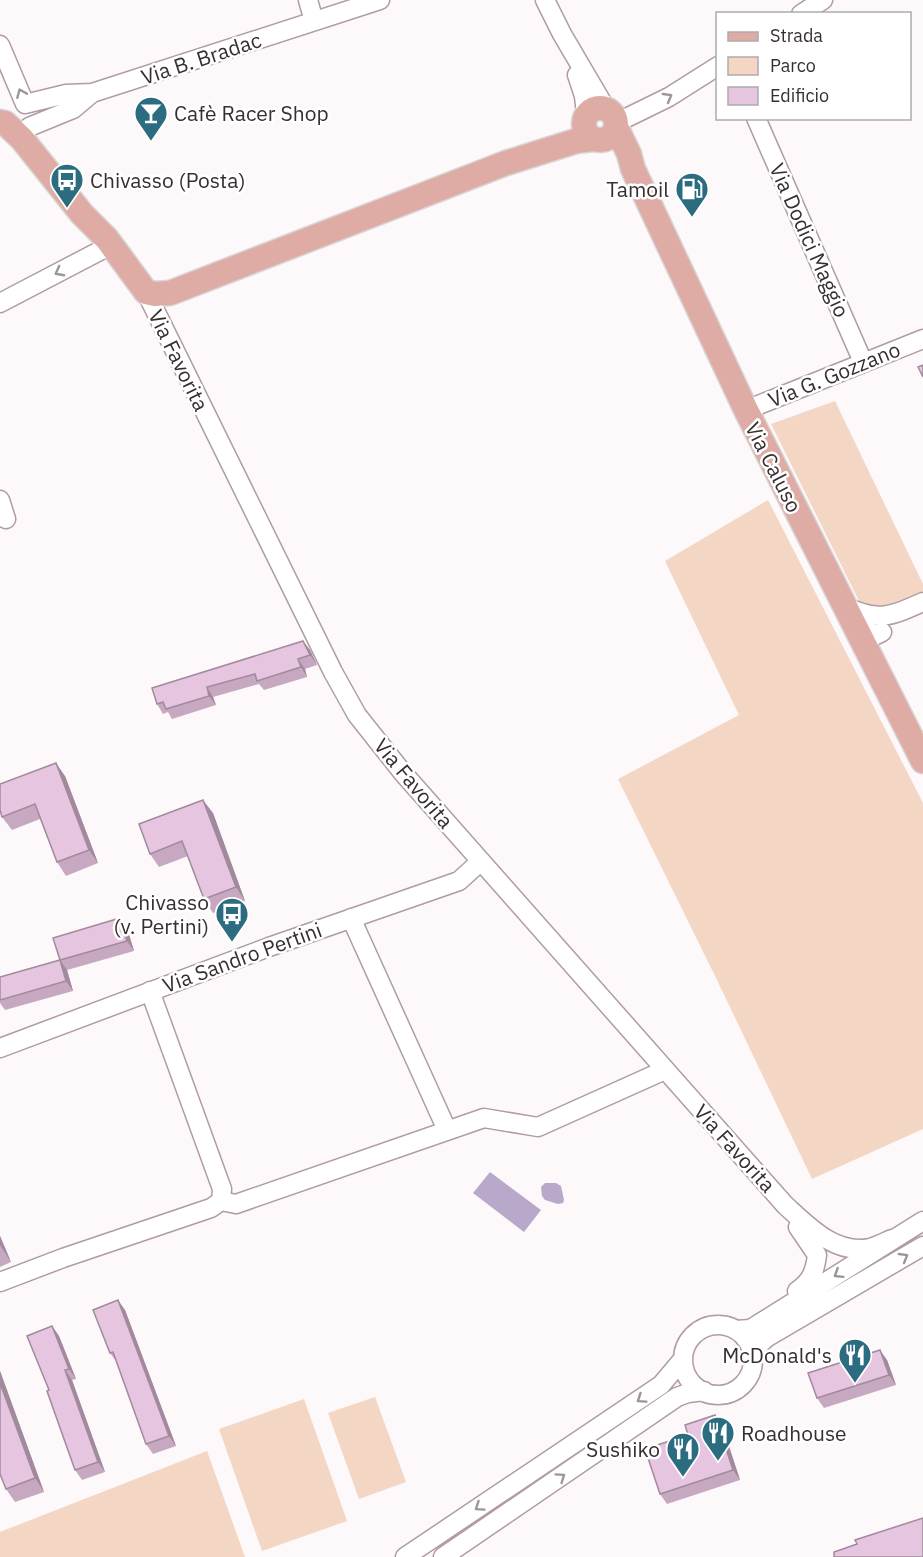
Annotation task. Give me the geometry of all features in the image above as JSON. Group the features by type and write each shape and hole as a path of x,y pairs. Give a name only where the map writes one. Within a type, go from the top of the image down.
{"main road":[{"path":"0,110 39,135 86,197 109,242"},
{"path":"0,122 5,123 22,139 82,214 109,242 146,292 155,294 170,292 506,163 574,126 600,124"},
{"name":"Via Caluso","path":"600,124 611,148 633,169 746,410 844,606 880,625 871,660 923,761"}],"street":[{"path":"308,0 314,21"},
{"name":"Via B. Bradac","path":"29,127 73,109 92,93 380,0"},
{"name":"Via Caluso","path":"545,0 600,124"},
{"path":"804,12 823,0"},
{"path":"0,45 25,104 66,94 92,93"},
{"path":"600,124 669,97 716,67"},
{"name":"Via Dodici Maggio","path":"757,120 863,362"},
{"path":"0,303 109,242"},
{"name":"Via Favorita","path":"146,292 232,471 357,715 403,773 785,1205 818,1235 831,1242 853,1248 869,1248 892,1239"},
{"name":"Via G. Gozzano","path":"746,410 923,339"},
{"path":"0,500 6,519"},
{"path":"880,625 923,602"},
{"name":"Via Sandro Pertini","path":"0,1048 150,991 459,881 481,861"},
{"path":"351,918 447,1130"},
{"path":"150,991 222,1189 221,1201"},
{"path":"0,1282 211,1208 221,1201 236,1204 484,1118 538,1127 665,1070"},
{"name":"Via Favorita","path":"731,1328 749,1322 810,1280 816,1266 817,1255 785,1205"},
{"path":"704,1391 690,1380 683,1359 692,1337 702,1329 713,1325 750,1329 923,1221"},
{"path":"443,1557 677,1397 704,1391 719,1395 730,1393 740,1387 749,1375 758,1346 766,1338 923,1246"},
{"path":"731,1328 745,1337 751,1347 753,1358"},
{"path":"405,1557 661,1385 683,1359"}],"green space":[{"path":"835,401 923,584 923,591 891,604 874,607 859,601 771,424"},
{"path":"768,500 923,803 923,1129 812,1179 618,779 739,715 665,561"},
{"path":"375,1397 406,1482 359,1499 328,1413"},
{"path":"304,1399 347,1521 262,1551 219,1429"},
{"path":"207,1451 245,1557 0,1557 0,1532"}],"shaded area":[{"path":"490,1172 541,1210 524,1232 473,1193"},
{"path":"545,1183 556,1183 561,1186 563,1203 558,1204 545,1200 541,1187"}],"building":[{"path":"923,365 923,377 918,367"},
{"path":"303,641 310,655 298,659 301,667 257,681 255,674 207,687 209,696 166,709 163,702 157,704 152,688"},
{"path":"56,763 89,850 57,862 35,804 2,817 0,810 0,784"},
{"path":"203,800 236,887 204,899 182,841 150,854 139,824"},
{"path":"120,918 127,941 60,960 53,938"},
{"path":"60,960 66,981 0,1000 0,977"},
{"path":"118,1300 169,1436 146,1444 113,1352 110,1353 93,1310"},
{"path":"52,1326 69,1369 65,1370 98,1462 75,1470 47,1391 49,1390 27,1336"},
{"path":"880,1350 889,1375 817,1398 808,1373"},
{"path":"0,1383 35,1478 6,1489 0,1474"},
{"path":"715,1415 733,1470 660,1494 645,1449 688,1435 685,1425"},
{"path":"923,1518 923,1557 834,1557 834,1552 857,1544 855,1540"}],"place":[{"name":"Cafè Racer Shop","path":"151,142"},
{"name":"Chivasso (Posta)","path":"67,209"},
{"name":"Tamoil","path":"692,218"},
{"name":"Chivasso (v. Pertini)","path":"232,943"},
{"name":"McDonald's","path":"855,1384"},
{"name":"Roadhouse","path":"718,1462"},
{"name":"Sushiko","path":"683,1478"}]}
